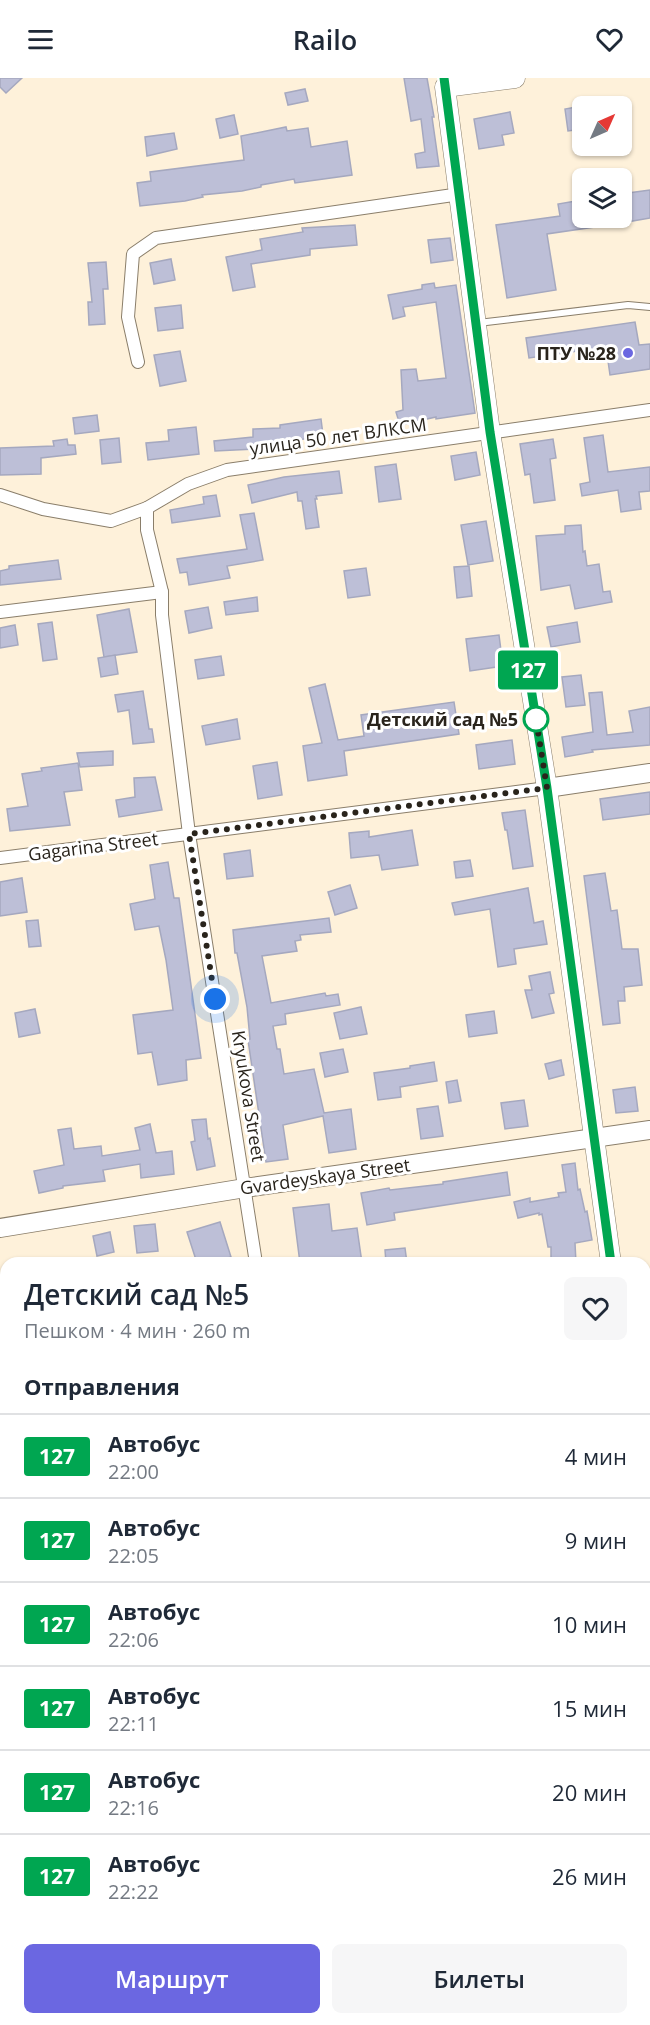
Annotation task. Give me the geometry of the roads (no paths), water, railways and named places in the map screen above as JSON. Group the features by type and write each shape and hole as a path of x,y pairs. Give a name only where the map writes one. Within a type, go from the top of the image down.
{"main road":[{"path":"515,78 445,82 490,432 547,788 610,1257"}],"street":[{"path":"138,362 128,317 133,254 156,238 460,194"},
{"name":"улица 50 лет ВЛКСМ","path":"0,495 43,509 111,521 147,508 188,484 227,470 650,410"},
{"path":"0,612 162,592 147,530 147,508"},
{"name":"Kryukova Street","path":"162,592 162,615 189,834 255,1257"},
{"name":"Gagarina Street","path":"0,858 650,773"},
{"name":"Gvardeyskaya Street","path":"0,1228 245,1188 650,1130"}],"lane":[{"path":"477,324 628,305 650,307"}],"place":[{"name":"ПТУ №28","path":"628,353"},
{"name":"Детский сад №5","path":"536,719"}]}
